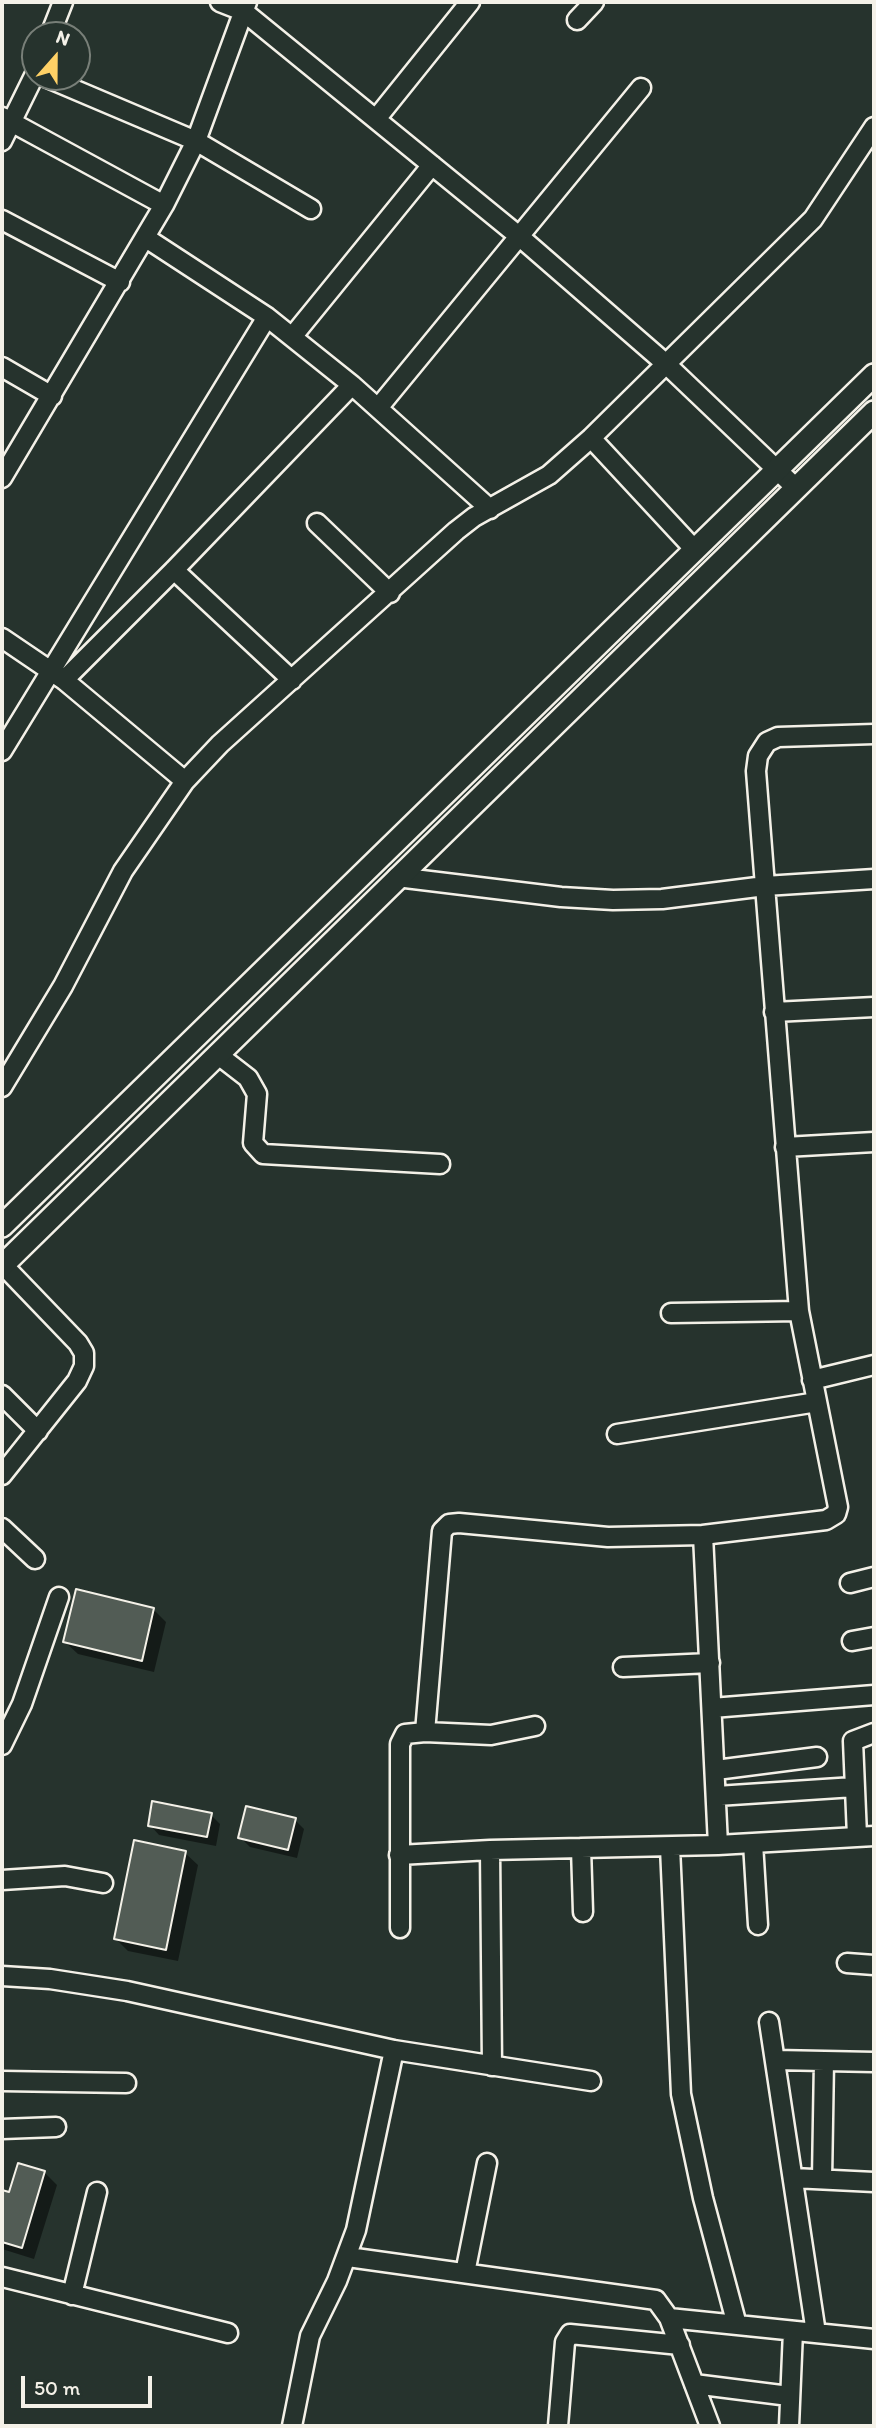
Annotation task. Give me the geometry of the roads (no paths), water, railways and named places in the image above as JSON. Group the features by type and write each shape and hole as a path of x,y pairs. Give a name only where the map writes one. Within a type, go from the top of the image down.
{"main road":[{"path":"2,1226 874,375"},
{"path":"2,1266 874,412"},
{"path":"587,654 606,673"},
{"path":"356,880 374,899"}],"street":[{"path":"56,21 63,2"},
{"path":"220,2 245,6 376,119 520,237 665,363 796,488"},
{"path":"376,119 470,2"},
{"path":"577,20 594,2"},
{"path":"2,478 164,205 196,141 245,6"},
{"path":"378,408 641,88"},
{"path":"2,141 7,120 25,91"},
{"path":"78,91 196,141 311,209"},
{"path":"7,120 164,205"},
{"path":"2,1087 63,986 123,871 185,781 220,744 456,531 549,475 591,438 813,219 874,127"},
{"path":"292,337 432,165"},
{"path":"2,220 120,282"},
{"path":"146,238 267,317 352,384 490,509"},
{"path":"2,751 57,674 267,317"},
{"path":"2,367 52,396"},
{"path":"57,674 174,570 352,384"},
{"path":"591,438 695,550"},
{"path":"317,523 390,593"},
{"path":"174,570 292,680"},
{"path":"2,638 57,674 185,781"},
{"path":"425,1732 439,1539 449,1524 608,1537 703,1535 826,1520 836,1514 837,1501 799,1311 756,771 761,748 778,737 874,734"},
{"path":"397,877 613,900 662,899 765,886 874,878"},
{"path":"774,1012 874,1007"},
{"path":"217,1054 248,1078 257,1094 253,1143 263,1154 440,1164"},
{"path":"785,1147 874,1142"},
{"path":"2,1266 78,1343 83,1353 84,1366 77,1381 2,1475"},
{"path":"671,1313 799,1311"},
{"path":"812,1380 874,1365"},
{"path":"2,1395 38,1431"},
{"path":"617,1434 817,1402"},
{"path":"2,1528 35,1559"},
{"path":"703,1535 718,1845"},
{"path":"850,1583 874,1577"},
{"path":"2,1745 30,1682 59,1597"},
{"path":"852,1641 874,1637"},
{"path":"623,1667 710,1662"},
{"path":"712,1708 874,1695"},
{"path":"400,1928 400,1744 405,1734 425,1732 491,1735 535,1726"},
{"path":"399,1855 490,1850 670,1847 866,1836 854,1787 853,1741 874,1733"},
{"path":"716,1770 817,1757"},
{"path":"717,1796 854,1787"},
{"path":"753,1843 758,1925"},
{"path":"670,1847 681,2094 702,2198 737,2325"},
{"path":"581,1848 583,1912"},
{"path":"490,1850 492,2066"},
{"path":"2,1880 65,1876 103,1883"},
{"path":"848,1964 874,1965"},
{"path":"2,1976 50,1979 127,1991 394,2050 591,2081"},
{"path":"769,2022 816,2333"},
{"path":"292,2426 310,2336 348,2257 356,2230 394,2050"},
{"path":"775,2060 874,2062"},
{"path":"822,2179 824,2061"},
{"path":"2,2081 126,2082"},
{"path":"2,2129 56,2127"},
{"path":"465,2273 487,2163"},
{"path":"793,2178 874,2182"},
{"path":"72,2295 97,2192"},
{"path":"348,2257 648,2297 661,2303 680,2344 710,2426"},
{"path":"2,2277 228,2333"},
{"path":"669,2318 874,2339"},
{"path":"789,2426 793,2331"},
{"path":"558,2426 565,2342 570,2333 680,2344"},
{"path":"694,2384 789,2396"}]}
